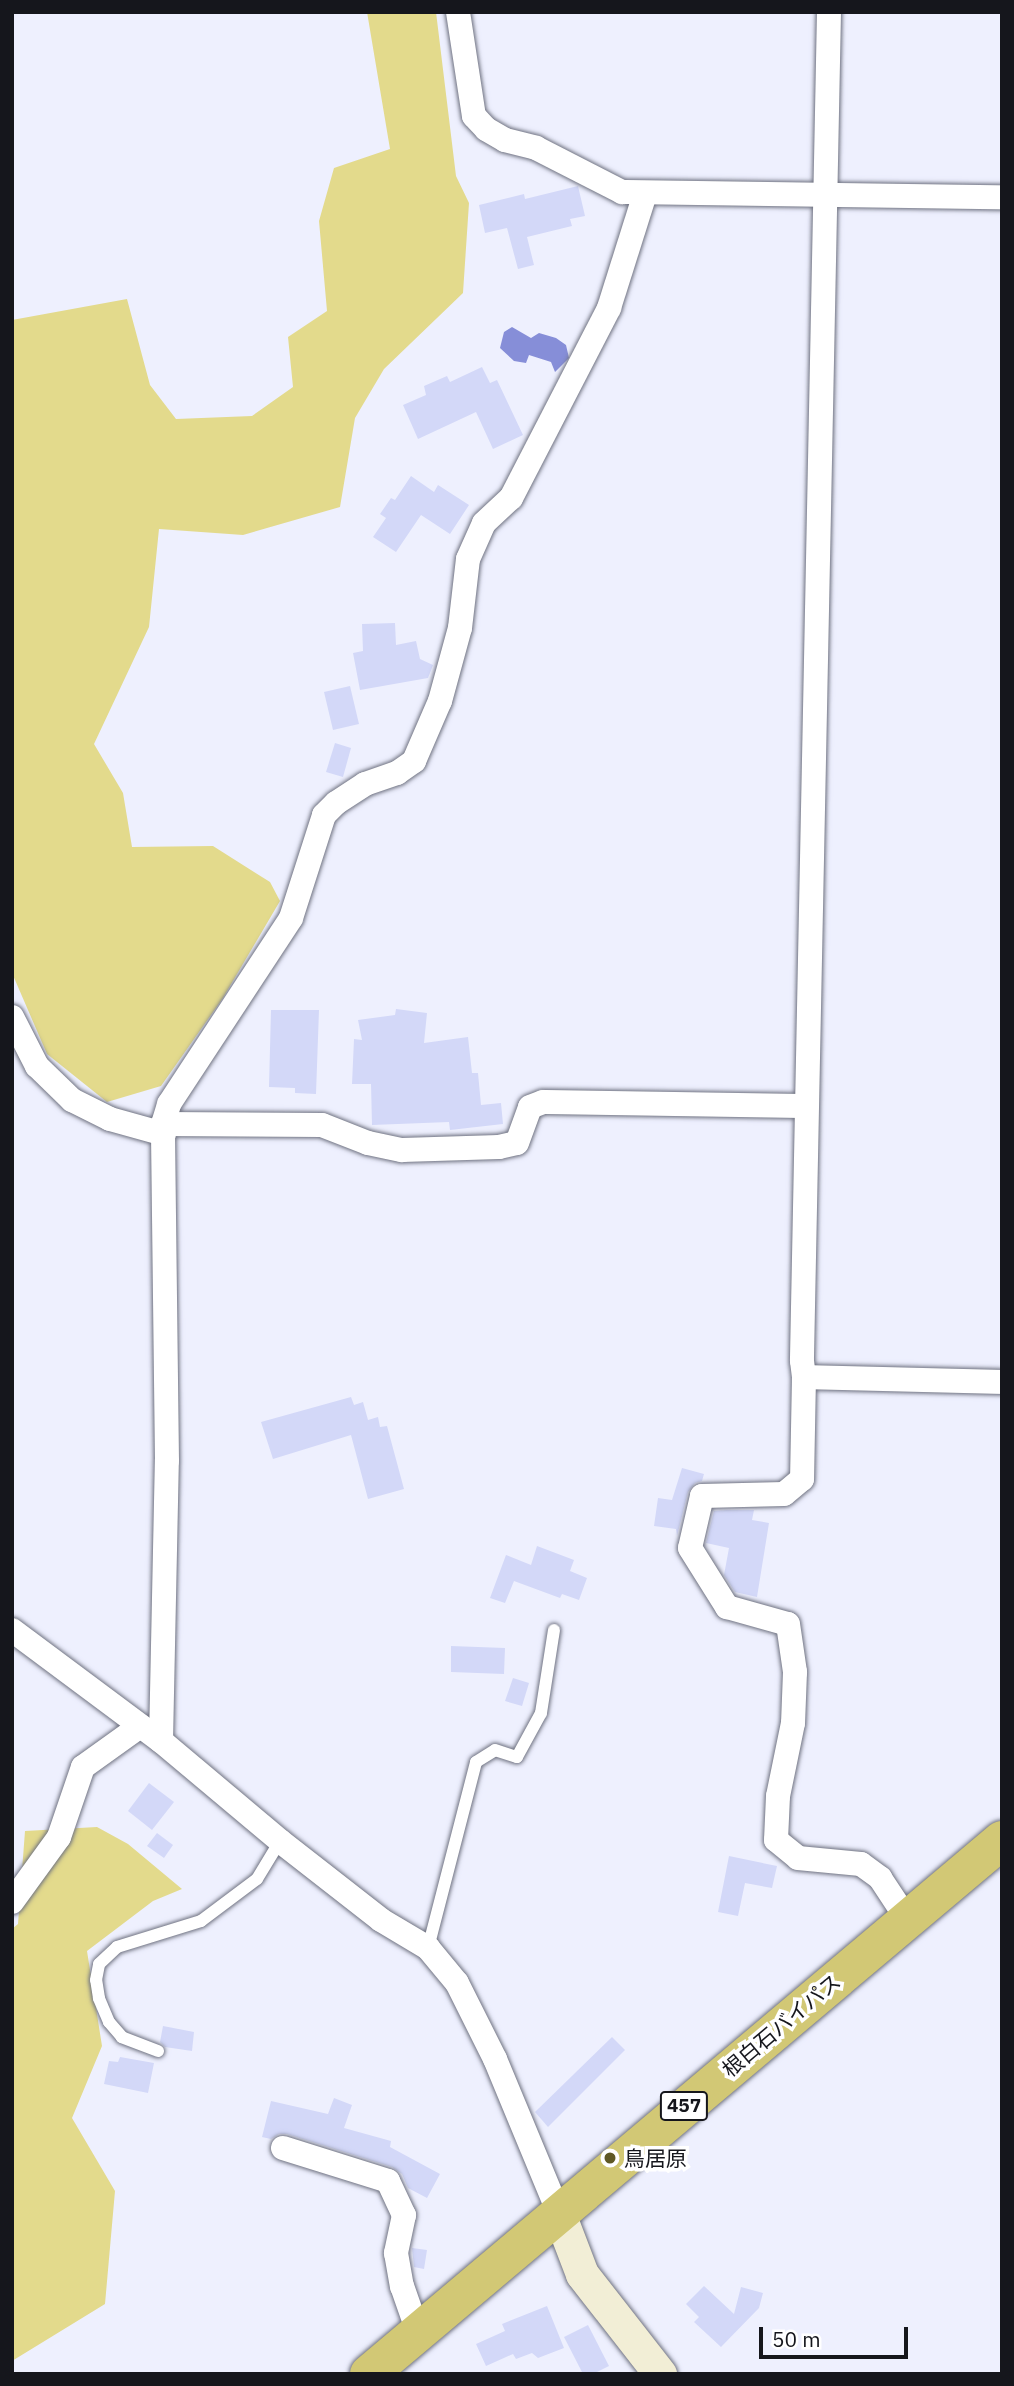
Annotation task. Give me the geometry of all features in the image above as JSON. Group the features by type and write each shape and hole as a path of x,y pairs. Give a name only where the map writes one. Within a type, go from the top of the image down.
{"highway":[{"name":"根白石バイパス","path":"369,2374 558,2211 1002,1840"}],"street":[{"path":"458,12 474,116 486,129 505,140 536,148 622,192 1002,197"},
{"path":"829,12 806,1107 802,1479 784,1494 702,1496 690,1548 727,1607 788,1624 795,1672 793,1723 778,1796 776,1840 798,1858 860,1864 880,1878 907,1919"},
{"path":"161,1741 167,1461 164,1129 169,1104 291,918 324,815 336,803 365,784 397,773 414,761 443,689 460,628 468,559 484,523 511,498 610,308 645,194"},
{"path":"12,1017 37,1066 72,1100 110,1119 164,1129 322,1125 368,1143 402,1150 499,1147 517,1143 530,1107 543,1102 806,1107"},
{"path":"804,1377 1002,1382"},
{"path":"12,1630 161,1741 280,1841 381,1920 428,1948 457,1983 495,2059 582,2274 660,2374"},
{"path":"12,1902 59,1837 83,1767 140,1726"},
{"path":"283,2148 388,2181 404,2215 396,2253 402,2286 418,2332"}],"lane":[{"path":"428,1948 476,1762 495,1750 517,1757 541,1713 554,1630"},
{"path":"158,2051 121,2037 109,2022 99,1998 96,1980 99,1964 117,1947 201,1921 257,1878 280,1841"}],"shaded area":[{"path":"367,12 436,12 456,176 469,203 463,293 384,369 355,418 340,507 243,535 159,529 149,627 94,744 123,793 132,847 213,846 270,882 280,901 223,998 161,1086 107,1102 47,1054 12,973 12,320 127,299 150,385 176,419 252,416 293,387 288,337 327,311 319,221 334,168 390,149"},
{"path":"97,1827 128,1844 182,1889 153,1901 87,1951 102,2046 72,2118 115,2191 105,2304 12,2361 12,1929 18,1924 25,1831"}],"water":[{"path":"512,327 531,338 539,333 556,338 566,345 569,358 555,372 551,362 529,355 526,363 514,361 500,348 504,332"}],"building":[{"path":"578,186 585,216 570,219 572,226 527,237 534,265 518,269 507,228 485,233 479,205 524,194 525,199"},
{"path":"482,367 490,383 497,380 523,435 493,449 476,412 418,439 403,405 426,395 424,386 447,376 450,382"},
{"path":"411,476 434,492 438,485 469,505 450,534 421,515 396,552 373,537 386,518 380,514 391,498 395,500"},
{"path":"395,623 396,645 416,641 420,659 433,665 428,678 360,690 353,653 363,651 362,624"},
{"path":"350,686 359,724 333,730 324,692"},
{"path":"335,743 351,748 343,777 326,772"},
{"path":"396,1009 427,1013 424,1043 468,1037 472,1073 478,1073 481,1105 501,1103 503,1124 450,1130 449,1122 372,1125 371,1084 352,1084 354,1039 362,1040 358,1020 395,1015"},
{"path":"271,1010 319,1010 316,1094 295,1093 295,1088 269,1087"},
{"path":"351,1397 354,1405 363,1402 368,1420 378,1417 380,1427 387,1426 404,1489 368,1499 351,1435 273,1459 261,1422"},
{"path":"682,1468 704,1474 702,1481 695,1483 688,1492 677,1536 676,1529 654,1526 658,1498 672,1500"},
{"path":"754,1510 752,1520 769,1523 757,1597 735,1592 724,1575 729,1548 706,1543 714,1511"},
{"path":"537,1546 574,1560 570,1571 587,1578 579,1600 562,1594 560,1598 514,1581 505,1603 490,1598 506,1555 531,1565"},
{"path":"451,1646 505,1648 504,1674 451,1672"},
{"path":"513,1678 529,1683 522,1706 505,1701"},
{"path":"149,1783 174,1802 152,1830 128,1811"},
{"path":"157,1833 173,1845 164,1858 147,1846"},
{"path":"729,1856 777,1866 772,1888 745,1883 738,1916 718,1912"},
{"path":"163,2026 194,2032 192,2051 165,2047 160,2042"},
{"path":"612,2037 625,2050 548,2127 535,2112"},
{"path":"120,2057 154,2063 148,2093 104,2084 109,2061 118,2062"},
{"path":"334,2098 352,2105 344,2128 391,2141 390,2147 440,2174 427,2198 408,2188 402,2174 392,2167 287,2134 279,2134 271,2139 262,2137 271,2101 328,2114"},
{"path":"412,2248 427,2250 424,2269 414,2267"},
{"path":"704,2286 734,2314 741,2287 763,2293 759,2308 721,2347 694,2322 699,2317 686,2304"},
{"path":"547,2306 564,2348 538,2358 532,2353 516,2359 513,2354 486,2366 476,2344 505,2331 502,2324"},
{"path":"588,2325 609,2366 593,2374 583,2374 564,2337"}],"place":[{"name":"鳥居原","path":"610,2158"}]}
